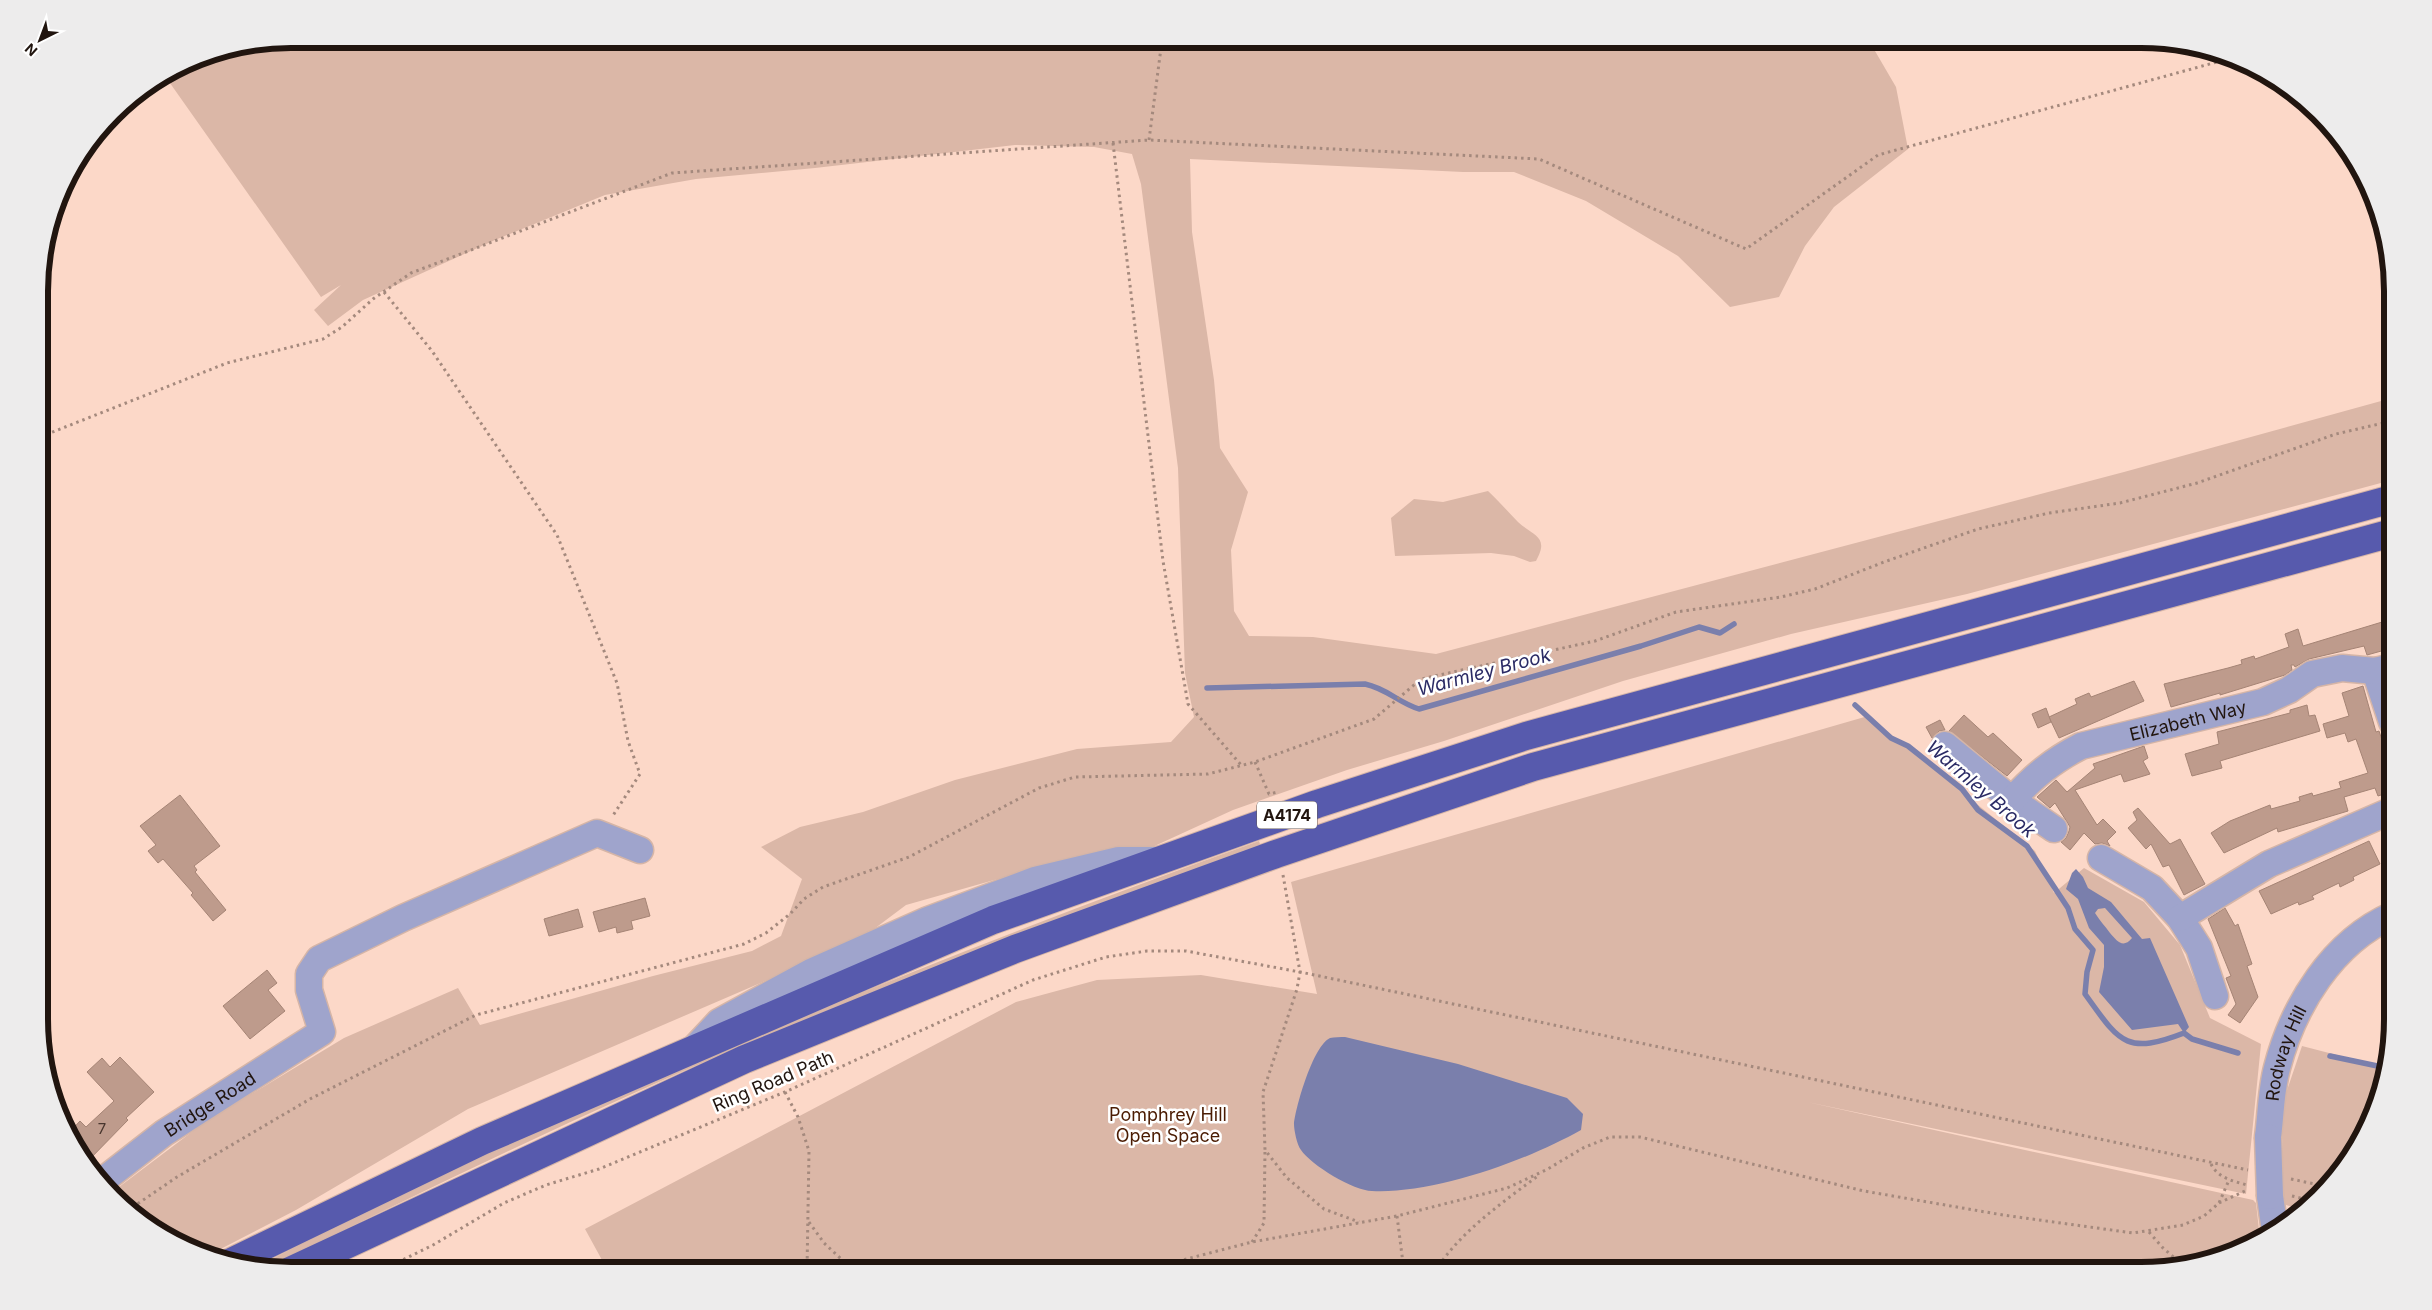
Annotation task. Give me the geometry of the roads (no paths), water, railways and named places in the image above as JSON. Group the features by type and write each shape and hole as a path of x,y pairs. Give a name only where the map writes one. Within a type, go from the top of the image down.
{"highway":[{"name":"A4174","path":"241,1257 482,1141 993,920 1317,804 1526,736 2384,501"},
{"name":"A4174","path":"309,1262 745,1059 1015,949 1276,854 1533,767 2384,535"}],"street":[{"name":"Elizabeth Way","path":"2012,800 2032,778 2055,759 2081,746 2263,702 2289,690 2312,674 2342,668 2384,669"},
{"path":"1945,745 2012,800 2054,829"},
{"path":"2180,918 2269,864 2384,814"},
{"name":"Bridge Road","path":"106,1178 164,1133 322,1032 309,990 309,974 319,959 548,853 597,833 640,850"},
{"path":"2101,858 2152,888 2180,918 2198,948 2215,996"},
{"name":"Rodway Hill","path":"2274,1224 2269,1187 2268,1137 2276,1071 2288,1033 2304,1001 2328,965 2358,937 2384,921"}],"water":[{"path":"2076,869 2083,877 2088,888 2111,902 2142,939 2150,938 2189,1027 2184,1033 2178,1024 2132,1030 2099,992 2104,967 2104,945 2089,928 2078,899 2066,889 2072,873","holes":["2105,908 2132,938 2126,943 2120,943 2095,913 2098,909"]},
{"path":"1345,1037 1458,1064 1567,1098 1583,1114 1581,1130 1559,1142 1507,1164 1451,1181 1397,1191 1372,1191 1355,1187 1323,1170 1306,1156 1298,1145 1294,1127 1295,1115 1306,1077 1317,1052 1330,1038"}],"waterway":[{"name":"Warmley Brook","path":"1207,688 1365,684 1380,689 1419,709 1641,646 1699,627 1720,633 1734,624"},
{"name":"Warmley Brook","path":"1855,705 1891,738 1908,746 1962,789 1978,810 2027,846 2068,908 2075,929 2093,950 2087,972 2085,994 2116,1033 2125,1040 2136,1043 2164,1040 2184,1033 2192,1039 2238,1053"},
{"name":"Warmley Brook","path":"2330,1056 2380,1067"}],"park label":[{"name":"Pomphrey Hill Open Space","path":"1168,1124"}]}
